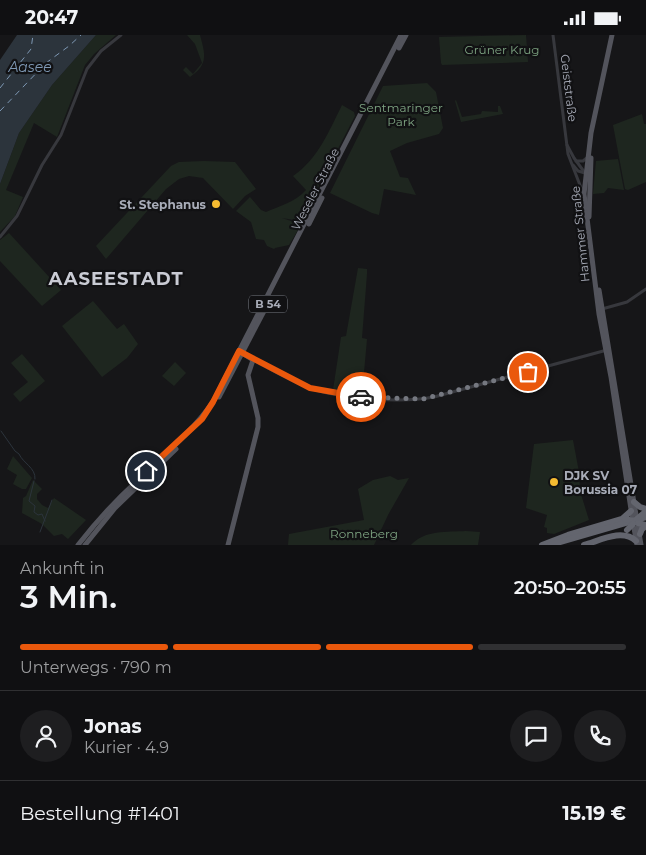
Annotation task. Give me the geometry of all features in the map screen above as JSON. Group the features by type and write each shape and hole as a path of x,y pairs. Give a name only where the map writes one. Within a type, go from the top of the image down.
{"highway":[{"path":"619,535 637,520 640,507 634,503"},
{"path":"542,545 568,535 624,519 637,520 646,524"},
{"path":"637,520 642,529 646,524"},
{"path":"550,545 637,520"},
{"path":"564,545 646,524"},
{"path":"584,545 619,535 628,536 638,544"}],"main road":[{"name":"Weseler Straße","path":"78,545 200,425 216,404 401,35"},
{"name":"Weseler Straße","path":"241,352 406,35"},
{"name":"Hammer Straße","path":"601,309 590,227 589,188 592,140 612,35"},
{"name":"Hammer Straße","path":"596,115 592,128 585,173 584,194 603,322 637,520 638,544"},
{"name":"Hammer Straße","path":"608,350 637,520"},
{"path":"228,545 258,427 258,418 248,375 253,360 241,352"},
{"name":"Weseler Straße","path":"85,545 97,525"}],"street":[{"path":"0,237 17,216 42,165 62,135 87,69 101,51 121,35"},
{"name":"Geiststraße","path":"553,35 568,154 584,194"},
{"name":"Geiststraße","path":"567,144 585,173 589,188"},
{"path":"576,161 583,161 588,157"},
{"path":"571,163 578,171 585,173 590,168"},
{"path":"601,309 627,301 646,289"},
{"path":"253,360 317,390 362,397 423,399 608,350"}],"green space":[{"path":"96,35 116,35 94,54 85,65 57,137 34,123 6,190 23,197 15,216 0,232 0,184 19,133 52,85"},
{"path":"187,35 200,35 204,53 203,63 200,68 190,77 183,70 186,67 193,74 202,63 195,44"},
{"name":"Grüner Krug","path":"526,35 528,62 442,65 441,63 439,37"},
{"name":"Sentmaringer Park","path":"427,83 436,92 443,128 439,134 407,143 390,151 400,177 408,178 416,195 384,189 379,215 330,193 383,86"},
{"path":"456,100 462,117 481,114 482,111 498,112 498,106 500,106 503,114 461,122"},
{"path":"342,105 354,112 355,116 303,216 294,220 282,218 294,222 301,218 304,220 289,245 274,249 267,246 264,240 256,239 251,222 236,211 250,197 261,210 266,212 292,201 306,190 293,176 316,153"},
{"path":"642,114 644,124 646,124 646,182 628,190 625,189 613,125"},
{"path":"618,159 624,190 608,188 604,193 593,194 596,161"},
{"path":"179,162 235,162 256,189 245,196 233,209 203,178 189,176 179,179 166,189 106,259 96,246 171,166"},
{"path":"9,233 61,290 42,306 0,261 0,240"},
{"path":"358,268 367,269 362,338 367,339 362,394 333,390 341,337 346,336"},
{"path":"93,301 117,329 124,324 138,344 127,358 102,377 62,326"},
{"path":"22,354 45,381 20,402 13,394 28,382 11,363"},
{"path":"175,362 186,373 174,386 162,376"},
{"name":"DJK SV Borussia 07","path":"573,440 579,472 580,491 589,520 554,534 547,533 547,528 544,527 547,515 526,508 534,444"},
{"path":"13,456 32,478 26,489 13,484 17,475 7,469"},
{"name":"Ronneberg","path":"390,476 398,480 409,478 374,545 288,545 289,534 364,520 358,489 373,480"},
{"path":"33,480 42,489 37,494 37,499 42,505 48,508 54,498 86,520 68,539 62,534 54,536 42,524 22,513 23,498 26,496"},
{"path":"466,531 480,532 478,545 411,545 416,540 429,534"}],"water":[{"name":"Aasee","path":"17,35 96,35 52,85 19,133 0,184 0,60"}],"waterway":[{"path":"1,431 31,469 35,479"},
{"path":"34,481 29,501 35,506 34,512 38,515 42,514 45,521"},
{"path":"40,532 52,500"}],"ferry route":[{"path":"0,88 31,49 33,35"},
{"path":"0,111 46,63 81,35"}],"way so far":[{"path":"361,397 404,400 423,399 528,372"}],"place":[{"name":"St. Stephanus","path":"216,204"},
{"name":"DJK SV Borussia 07","path":"554,482"}],"district":[{"name":"AASEESTADT","path":"116,279"}],"route":[{"path":"146,471 202,419 213,402 239,351 310,388 329,393 361,397"}]}
